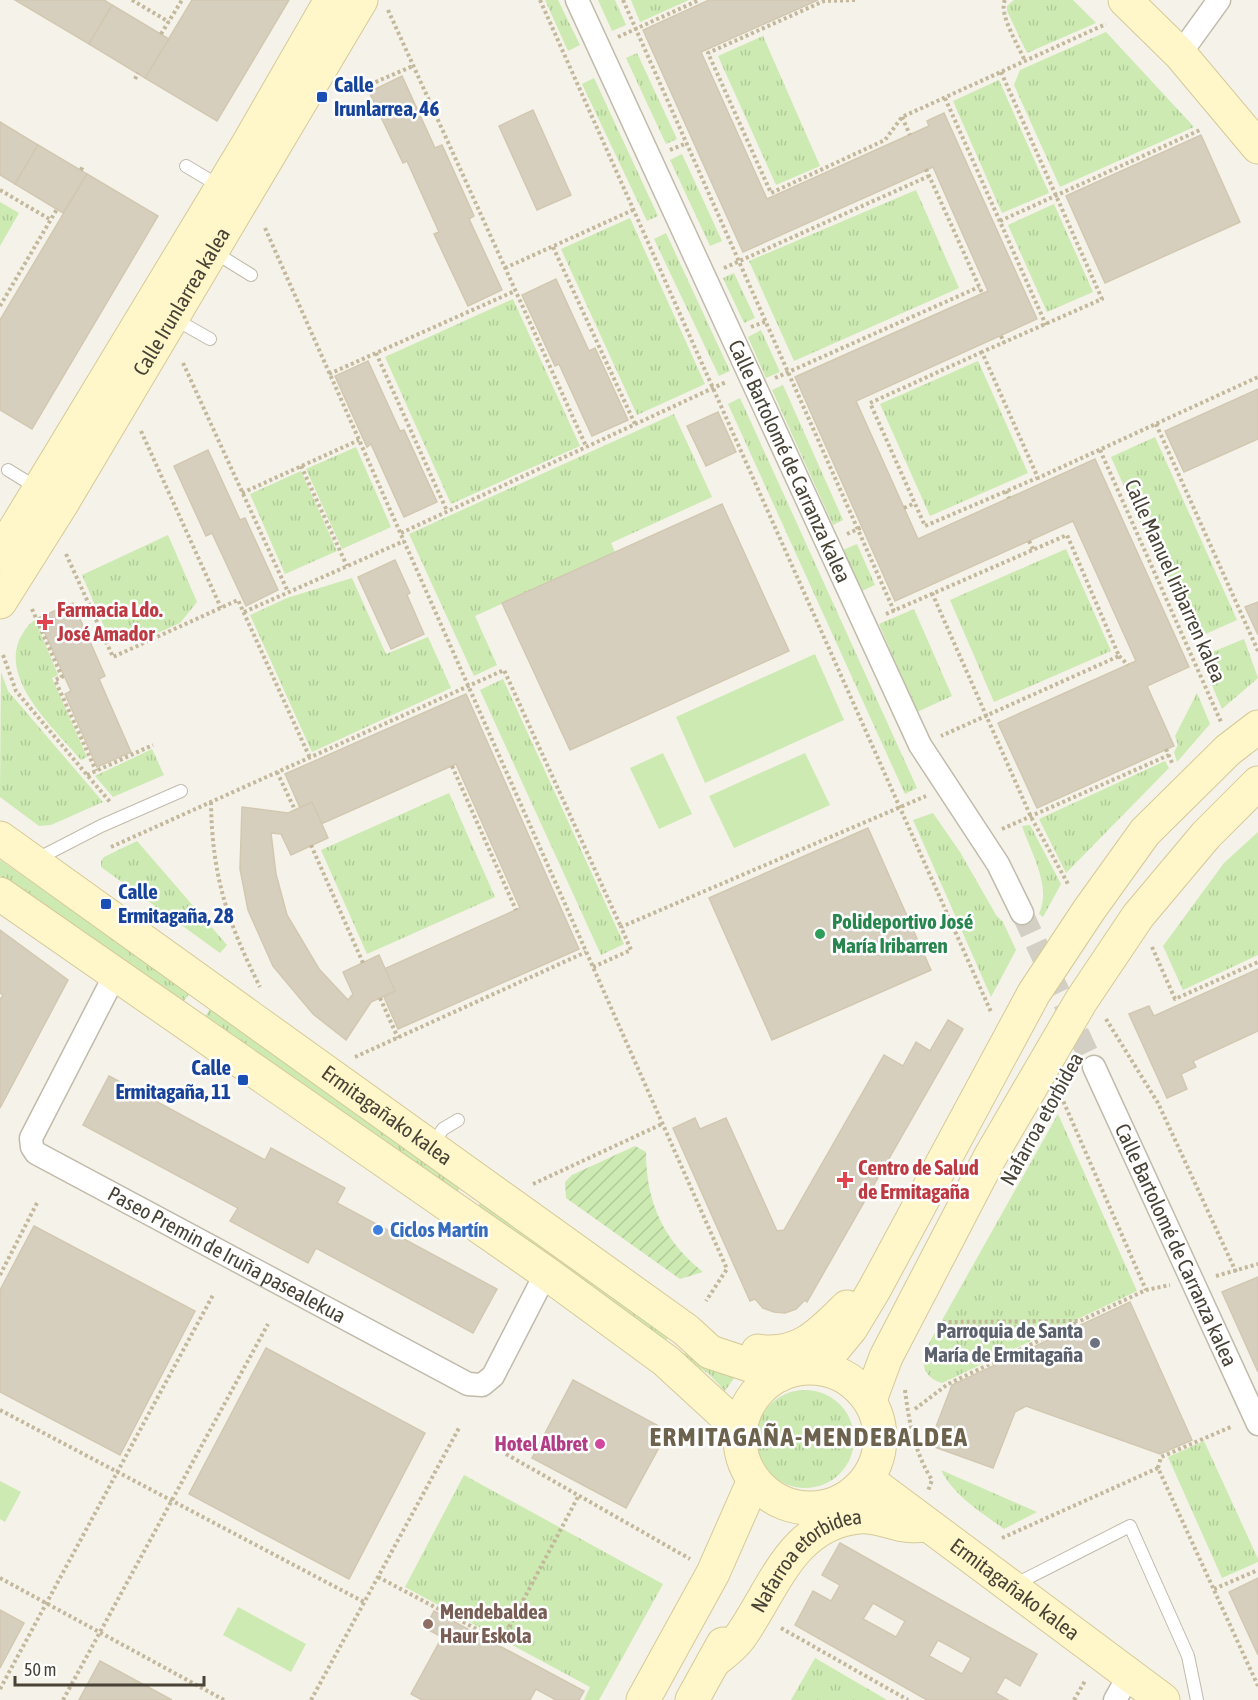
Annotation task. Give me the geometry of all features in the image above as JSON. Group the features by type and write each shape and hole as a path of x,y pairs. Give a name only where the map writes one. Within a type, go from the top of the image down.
{"street":[{"name":"Calle Irunlarrea kalea","path":"0,554 222,187 331,0"},
{"name":"Calle Bartolomé de Carranza kalea","path":"578,0 920,745 982,837 1022,913"},
{"path":"1179,54 1220,0"},
{"name":"Calle Irunlarrea kalea","path":"0,602 212,250 375,5"},
{"path":"1116,12 1179,54 1258,147"},
{"path":"818,1368 851,1328 1034,993 1089,910 1145,832 1228,750 1258,727"},
{"name":"Nafarroa etorbidea","path":"870,1400 886,1357 990,1157 1081,1001 1138,916 1206,835 1258,783"},
{"name":"Ermitagañako kalea","path":"0,838 34,860 686,1330 710,1352 780,1375"},
{"name":"Ermitagañako kalea","path":"0,894 546,1273 666,1361 740,1429"},
{"name":"Paseo Premin de Iruña pasealekua","path":"116,973 31,1138 36,1154 468,1384 482,1385 493,1376 546,1273"},
{"name":"Calle Bartolomé de Carranza kalea","path":"1094,1067 1256,1420"},
{"path":"686,1330 716,1336 740,1348 785,1353 801,1346 824,1330 849,1305 886,1248 900,1242"},
{"path":"818,1368 838,1373 856,1384 870,1400 878,1419 881,1440 877,1461 868,1480 854,1494 838,1504 818,1509 799,1508 782,1503 766,1493 754,1480 745,1464 740,1447 740,1429 747,1407 761,1388 780,1375 798,1369 818,1368"},
{"path":"643,1700 713,1573 754,1480"},
{"name":"Ermitagañako kalea","path":"868,1480 1011,1586 1122,1688 1162,1700"},
{"name":"Nafarroa etorbidea","path":"692,1700 799,1508"},
{"name":"Nafarroa etorbidea","path":"713,1662 739,1639 779,1570 815,1533 830,1524 861,1516 904,1526 930,1525"}],"lane":[{"path":"186,166 222,187"},
{"path":"212,250 251,275"},
{"path":"172,317 210,339"},
{"path":"8,470 40,489"},
{"path":"34,860 101,826 181,791"},
{"path":"431,1146 443,1129 458,1120"},
{"path":"1011,1586 1130,1526 1188,1656 1197,1700"}],"path":[{"path":"132,0 169,22"},
{"path":"161,34 182,0"},
{"path":"540,0 715,387 991,1012"},
{"path":"623,0 894,611"},
{"path":"598,46 699,0"},
{"path":"855,0 824,0 708,53 771,193 885,140 902,117 1025,61 1116,12"},
{"path":"1005,0 1002,5 1005,17 1025,61"},
{"path":"375,5 413,66 586,446"},
{"path":"348,80 364,87 413,66"},
{"path":"1001,72 1102,299 870,403 925,526 1038,478 1258,377"},
{"path":"135,79 138,73"},
{"path":"945,98 1046,324"},
{"path":"902,117 910,135"},
{"path":"1000,221 1202,129"},
{"path":"926,170 982,293"},
{"path":"705,277 928,176"},
{"path":"0,190 51,220"},
{"path":"0,306 57,209"},
{"path":"505,268 633,210"},
{"path":"265,228 727,1269 706,1301"},
{"path":"553,247 635,424"},
{"path":"401,533 715,387 789,371 979,287"},
{"path":"329,374 515,291"},
{"path":"1001,336 1004,343"},
{"path":"982,352 1038,478"},
{"path":"376,353 447,511"},
{"path":"183,363 288,592"},
{"path":"1156,424 1258,651"},
{"path":"141,430 221,608"},
{"path":"242,493 359,440"},
{"name":"Calle Manuel Iribarren kalea","path":"1100,450 1222,725"},
{"path":"301,466 347,567"},
{"path":"1006,491 1009,498"},
{"path":"904,508 915,503"},
{"path":"863,624 1067,535 1119,656 1128,665"},
{"path":"244,612 404,541"},
{"path":"1029,541 1033,549"},
{"path":"66,554 113,657 238,600 310,758"},
{"path":"932,593 1031,817 1068,884"},
{"path":"32,609 62,677 55,680 96,771"},
{"path":"3,655 16,691 112,804"},
{"path":"920,745 1119,656"},
{"path":"111,847 426,708 504,670 631,950 593,967"},
{"path":"87,775 153,745"},
{"path":"1166,749 1175,768"},
{"path":"982,837 1168,755"},
{"path":"452,766 516,910"},
{"path":"277,772 295,810"},
{"path":"211,802 214,864 225,909 264,995"},
{"path":"621,927 901,807"},
{"path":"311,845 363,963"},
{"path":"1152,946 1175,999 1258,962"},
{"path":"349,1060 586,952"},
{"path":"541,966 544,971"},
{"path":"380,998 398,1038"},
{"path":"1106,1019 1158,1102 1236,1272"},
{"path":"1061,1096 1146,1290"},
{"path":"528,1186 662,1124"},
{"path":"0,1275 37,1203"},
{"path":"915,1409 948,1384 1146,1290 1236,1272 1258,1264"},
{"name":"Paseo Premin de Iruña pasealekua","path":"0,1689 213,1295"},
{"path":"935,1315 930,1325 942,1322 1080,1321"},
{"name":"Paseo Premin de Iruña pasealekua","path":"63,1700 268,1324"},
{"path":"907,1381 908,1417 920,1461 932,1480 930,1489"},
{"path":"0,1410 364,1602"},
{"path":"1158,1468 1161,1457 1256,1420"},
{"path":"311,1700 459,1428"},
{"path":"506,1454 692,1560"},
{"path":"378,1577 501,1642 579,1495"},
{"path":"1214,1589 1258,1570"},
{"path":"0,1578 224,1700"},
{"path":"781,1628 908,1700"},
{"path":"1074,1700 1085,1682"}],"green space":[{"path":"545,0 558,0 580,45 568,51"},
{"path":"598,0 615,0 626,25 612,31"},
{"path":"631,0 689,0 640,22"},
{"path":"1014,0 1073,0 1096,23 1027,53 1007,11 1007,6"},
{"path":"1106,32 1194,127 1060,187 1014,85 1020,70"},
{"path":"763,36 820,166 776,185 718,56"},
{"path":"637,53 677,139 666,144 626,58"},
{"path":"594,78 658,216 647,221 582,84"},
{"path":"999,80 1049,193 1002,213 953,101"},
{"path":"682,154 722,241 710,246 670,160"},
{"path":"916,190 959,288 794,361 749,261"},
{"path":"0,202 19,213 0,246"},
{"path":"1054,204 1093,292 1047,312 1008,225"},
{"path":"630,218 705,384 637,415 561,249"},
{"path":"666,233 730,371 719,376 654,239"},
{"path":"734,273 755,318 744,323 723,278"},
{"path":"513,299 580,446 451,504 385,357"},
{"path":"761,330 780,372 766,378 748,337"},
{"path":"978,361 1028,473 930,516 880,404"},
{"path":"783,385 843,520 833,525 772,390"},
{"path":"740,398 917,788 905,794 728,404"},
{"path":"674,414 712,497 611,543 615,552 475,616 497,665 474,676 409,534"},
{"path":"1155,437 1237,620 1192,640 1111,457"},
{"path":"356,447 391,527 342,549 306,469"},
{"path":"301,471 337,551 285,574 250,494"},
{"path":"168,535 197,602 180,623 135,643 110,640 82,575"},
{"path":"857,544 875,585 862,591 843,550"},
{"path":"1066,549 1111,651 994,702 950,600"},
{"path":"352,578 386,654 428,637 451,688 312,752 250,615 287,598"},
{"path":"914,609 952,696 917,712 879,624"},
{"path":"35,620 58,675 52,678 87,757 81,760 33,704 17,671 16,654 20,638"},
{"path":"1244,639 1258,678 1222,709 1200,657"},
{"path":"815,654 844,720 705,783 676,717"},
{"path":"1,672 8,691 103,802 51,825 39,826 0,797"},
{"path":"503,679 624,944 601,955 480,690"},
{"path":"1197,693 1210,724 1177,762 1174,752 1178,745 1175,736"},
{"path":"152,749 164,775 113,797 95,776"},
{"path":"663,753 692,814 659,829 630,768"},
{"path":"805,753 830,805 734,848 709,796"},
{"path":"1165,761 1169,768 1066,873 1039,819"},
{"path":"449,793 495,897 367,954 321,850"},
{"path":"933,813 960,852 996,915 1003,922 1016,950 991,997 913,820"},
{"path":"1030,825 1061,884 1043,917 1039,914 1043,893 1042,881 1022,826"},
{"path":"1258,832 1258,955 1183,990 1163,946 1224,863"},
{"path":"137,841 227,945 220,953 101,867 104,857"},
{"path":"0,860 190,993 182,1003 0,876"},
{"path":"210,1009 462,1185 455,1194 203,1020"},
{"path":"1058,1114 1137,1291 942,1383 937,1381 926,1372 923,1354"},
{"path":"635,1146 646,1152 649,1188 660,1220 678,1247 703,1272 680,1279 566,1198 565,1182 572,1175"},
{"path":"482,1200 672,1332 664,1343 475,1211"},
{"path":"689,1347 737,1374 725,1391 709,1374 682,1357"},
{"path":"805,1390 824,1394 839,1405 850,1420 854,1439 850,1458 839,1473 824,1484 805,1488 786,1484 771,1473 760,1458 756,1439 760,1420 771,1405 786,1394"},
{"path":"1204,1441 1258,1559 1258,1562 1222,1578 1168,1457"},
{"path":"941,1470 1037,1512 1004,1529 961,1496"},
{"path":"464,1475 663,1584 599,1700 584,1700 590,1687 405,1587"},
{"path":"0,1481 21,1492 5,1522 0,1519"},
{"path":"238,1607 306,1644 291,1672 223,1635"},
{"path":"815,1658 887,1700 791,1700"}],"building":[{"path":"15,0 104,0 112,5 89,44"},
{"path":"192,0 289,0 217,121 145,78"},
{"path":"709,0 818,0 701,52 767,199 929,126 927,121 944,113 1037,319 856,401 918,539 1095,459 1189,667 1147,686 1174,746 1037,808 998,723 1136,661 1073,521 895,601 795,377 988,291 933,167 743,252 643,30"},
{"path":"112,5 169,39 145,78 89,44"},
{"path":"402,76 435,148 442,145 474,216 469,219 502,290 468,306 434,234 439,232 407,161 403,163 369,92"},
{"path":"533,110 571,195 537,210 499,126"},
{"path":"0,122 38,145 15,184 0,175"},
{"path":"1201,135 1240,222 1105,283 1066,196"},
{"path":"38,145 87,174 63,213 15,184"},
{"path":"87,174 158,216 32,429 0,410 0,320"},
{"path":"556,279 589,351 595,348 628,420 592,436 559,364 555,366 522,295"},
{"path":"368,361 400,431 404,430 437,502 404,517 371,444 367,447 335,376"},
{"path":"1258,389 1258,439 1184,472 1165,431"},
{"path":"718,412 736,452 706,466 687,426"},
{"path":"208,450 240,520 245,518 278,590 246,606 212,533 206,536 174,466"},
{"path":"722,504 789,651 570,750 502,603"},
{"path":"395,560 410,593 407,595 424,634 391,649 358,577"},
{"path":"1258,602 1258,635 1245,607"},
{"path":"73,603 105,676 99,679 131,752 97,767 65,694 71,691 38,618"},
{"path":"466,694 579,949 398,1029 384,997 395,991 384,969 520,908 456,764 321,824 312,802 300,808 285,774"},
{"path":"312,802 328,838 291,855 281,834 271,833 276,874 287,915 319,969 348,1000 353,994 343,972 379,955 395,991 371,1002 346,1040 313,1014 273,966 248,910 240,869 242,807 288,813"},
{"name":"Polideportivo José María Iribarren","path":"868,828 931,970 772,1040 709,898"},
{"path":"0,930 68,980 0,1108 0,1000 3,995 0,993"},
{"path":"1258,969 1258,1031 1193,1061 1196,1067 1181,1074 1187,1089 1167,1098 1129,1014 1149,1006 1154,1016"},
{"name":"Centro de Salud de Ermitagaña","path":"948,1020 963,1029 807,1302 805,1300 796,1309 785,1313 763,1308 755,1299 750,1301 673,1128 695,1118 700,1129 726,1118 777,1231 784,1230 884,1055 903,1066 916,1042 930,1051"},
{"path":"109,1076 265,1160 271,1148 345,1188 337,1203 497,1289 473,1333 316,1248 308,1263 230,1221 238,1208 83,1125"},
{"path":"34,1226 195,1311 120,1455 0,1392 0,1290"},
{"path":"1258,1277 1258,1372 1222,1292"},
{"name":"Parroquia de Santa María de Ermitagaña","path":"1130,1302 1192,1440 1160,1454 1026,1406 1015,1412 993,1468 929,1445 952,1385"},
{"path":"266,1348 425,1433 349,1579 189,1494"},
{"name":"Hotel Albret","path":"573,1380 668,1431 626,1508 532,1458"},
{"path":"840,1543 1037,1654 1020,1686 1005,1677 996,1693 1008,1700 927,1700 795,1625 813,1591 831,1601 840,1585 822,1575","holes":["873,1603 905,1621 896,1637 863,1619","938,1640 971,1658 962,1674 929,1656"]},
{"path":"1258,1578 1258,1655 1229,1592"},
{"path":"0,1610 24,1623 0,1668"},
{"path":"434,1611 584,1691 579,1700 556,1700 536,1689 530,1700 422,1700 411,1694 442,1637 425,1628"},
{"path":"100,1661 172,1700 79,1700"}],"tunnel":[{"path":"1022,913 1094,1067"}],"place":[{"name":"Calle Irunlarrea, 46","path":"322,97"},
{"name":"Farmacia Ldo. José Amador","path":"45,622"},
{"name":"Calle Ermitagaña, 28","path":"106,904"},
{"name":"Polideportivo José María Iribarren","path":"820,934"},
{"name":"Calle Ermitagaña, 11","path":"243,1080"},
{"name":"Centro de Salud de Ermitagaña","path":"845,1180"},
{"name":"Ciclos Martín","path":"378,1230"},
{"name":"Parroquia de Santa María de Ermitagaña","path":"1095,1343"},
{"name":"Hotel Albret","path":"600,1444"},
{"name":"Mendebaldea Haur Eskola","path":"428,1624"}],"district":[{"name":"ERMITAGAÑA-MENDEBALDEA","path":"809,1437"}]}
